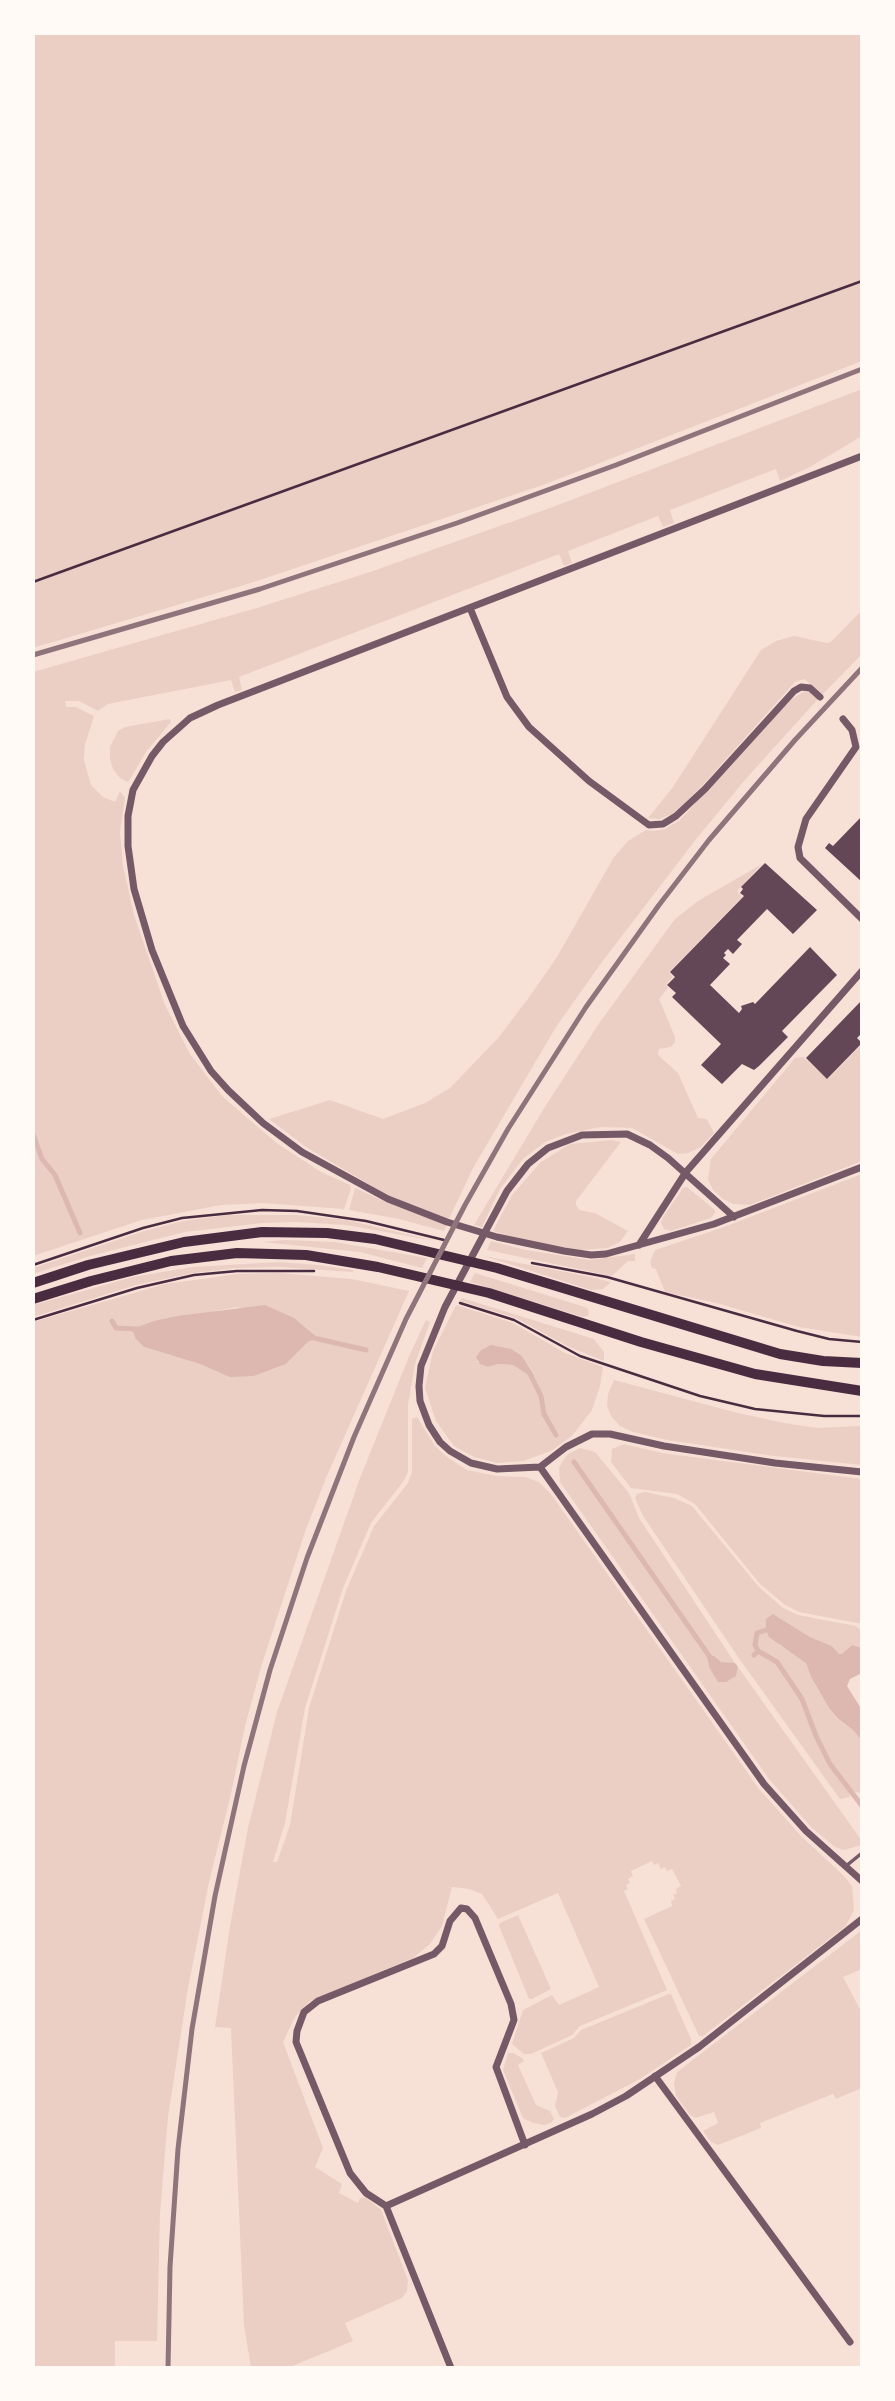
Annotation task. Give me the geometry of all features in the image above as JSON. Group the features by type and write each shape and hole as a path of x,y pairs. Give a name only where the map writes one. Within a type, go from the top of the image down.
{"main road":[{"path":"33,1283 88,1265 175,1244 262,1232 327,1233 375,1239 497,1268 780,1354 823,1361 862,1363"},
{"path":"33,1299 171,1261 237,1253 306,1255 378,1266 489,1293 641,1342 755,1374 862,1391"}],"street":[{"path":"862,456 190,718 176,728 152,756 133,790 128,816 129,856 140,913 172,1002 196,1050 228,1090 264,1123 302,1152 388,1199 447,1222 497,1237 591,1255 606,1254 734,1217 862,1167"},
{"path":"470,608 507,697 529,727 589,781 649,825 663,824 676,816 705,789 794,691 801,687 810,688 820,697"},
{"path":"843,719 852,730 856,747 806,819 798,840 800,858 862,919"},
{"path":"638,1246 686,1172 862,971"},
{"path":"734,1217 686,1172 650,1145 627,1134 582,1135 548,1148 517,1177 497,1208 445,1307 421,1366 420,1401 429,1425 440,1442 461,1457 471,1463 497,1469 540,1467 566,1447 592,1434 610,1434 775,1463 862,1472"},
{"path":"540,1467 764,1784 806,1831 862,1881"},
{"path":"452,2368 386,2206 366,2193 350,2173 296,2042 304,2012 318,2001 434,1954 442,1946 450,1921 461,1908 470,1911 511,2004 514,2020 496,2067 525,2145"},
{"path":"386,2206 525,2145 626,2096 699,2047 862,1919"},
{"path":"655,2076 850,2342"}],"lane":[{"path":"846,1866 862,1853"}],"path":[{"path":"33,582 862,281"},
{"path":"33,1265 156,1224 229,1212"}],"shaded area":[{"path":"33,33 862,33 862,361 543,485 254,582 33,648"},
{"path":"862,389 862,436 810,467 780,481 776,469 670,510 674,523 663,527 658,516 568,551 572,563 564,566 559,554 239,677 242,690 235,692 231,680 108,704 98,711 79,701 65,701 66,707 76,707 94,716 85,745 84,760 91,785 103,797 115,802 120,791 125,798 120,832 123,866 134,915 165,1005 190,1054 222,1096 278,1144 321,1172 350,1185 351,1189 344,1209 263,1203 221,1205 142,1220 33,1256 33,672 260,607 373,571 550,508"},
{"path":"862,610 862,654 823,694 804,679 795,682 701,787 674,813 660,819 648,818 673,787 761,650 776,641 794,636 827,643"},
{"path":"803,692 810,692 818,699 697,838 556,1027 473,1168 449,1219 389,1196 306,1147 269,1119 330,1100 383,1119 425,1103 450,1088 499,1037 530,996 557,957 614,857 628,841 646,830 665,829 680,820 789,701"},
{"path":"170,719 171,722 146,752 129,781 120,778 110,759 110,747 118,731 125,727"},
{"path":"762,864 737,891 742,897 669,972 673,977 666,984 668,988 659,999 675,1042 671,1047 659,1049 658,1055 678,1073 698,1118 707,1119 714,1133 701,1147 678,1154 632,1128 600,1127 566,1134 545,1142 523,1159 500,1189 482,1227 474,1225 546,1105 600,1022 675,919 698,901"},
{"path":"862,1044 862,1161 750,1205 733,1204 713,1190 708,1179 711,1159 795,1058 803,1057 828,1079"},
{"path":"612,1140 621,1142 576,1201 576,1205 579,1210 595,1213 628,1231 620,1242 608,1248 580,1250 528,1241 493,1231 512,1195 541,1162 570,1144"},
{"path":"862,1174 862,1337 799,1327 716,1303 665,1292 656,1269 652,1268 650,1262 655,1250 724,1227"},
{"path":"687,1187 715,1210 715,1213 711,1218 671,1231 664,1229 661,1223 663,1217 683,1188"},
{"path":"355,1188 447,1225 444,1231 349,1210"},
{"path":"228,1215 297,1215 347,1220 436,1241 346,1225 263,1223 185,1232 90,1256 33,1274 33,1268 144,1231 183,1221"},
{"path":"491,1241 526,1250 590,1260 635,1254 635,1261 628,1261 612,1276 487,1250"},
{"path":"262,1242 335,1242 427,1258 422,1268 360,1252"},
{"path":"484,1256 611,1282 603,1289 591,1290"},
{"path":"279,1262 319,1265 353,1272 279,1267 193,1273 136,1285 33,1317 33,1305 133,1277 192,1267"},
{"path":"278,1273 352,1279 409,1291 326,1478 305,1532 245,1726 188,1988 168,2117 160,2214 157,2341 115,2341 115,2368 33,2368 33,1322 165,1284 237,1274","holes":["238,1307 309,1341 286,1364 254,1376 230,1376 144,1347 215,1311"]},
{"path":"475,1273 585,1307 589,1315 583,1317 470,1282"},
{"path":"462,1298 594,1339 604,1352 604,1361 569,1347 516,1318 460,1301"},
{"path":"265,1305 294,1318 319,1339 309,1341 286,1364 254,1376 230,1377 200,1364 144,1347 136,1339 132,1329 177,1316"},
{"path":"456,1305 513,1323 565,1353 603,1367 592,1410 572,1436 551,1451 523,1461 497,1463 474,1457 454,1446 436,1421 425,1388 433,1351","holes":["522,1356 534,1377 513,1365 498,1364 488,1367 476,1361"]},
{"path":"426,1320 430,1322 415,1364 408,1405 408,1472 371,1523 343,1588 305,1708 285,1823 273,1862 277,1862 290,1825 309,1708 346,1591 374,1526 408,1483 412,1472 412,1419 417,1417 435,1446 467,1470 497,1476 525,1477 539,1482 551,1494 759,1789 801,1836 852,1886 854,1910 846,1926 703,2036 699,2036 644,1919 672,1906 671,1901 675,1899 673,1895 681,1886 672,1869 661,1869 658,1863 654,1865 652,1861 631,1871 633,1876 628,1879 628,1889 624,1891 667,1990 580,2026 572,2035 531,2054 524,2054 512,2044 523,2010 552,1995 559,2005 599,1987 558,1893 498,1919 482,1894 452,1887 442,1926 430,1944 413,1958 309,2002 295,2017 283,2042 323,2148 315,2167 342,2184 339,2193 358,2203 360,2198 365,2197 381,2210 408,2280 407,2291 402,2298 345,2323 353,2341 288,2368 251,2368 244,2325 231,2028 215,2027 230,1926 248,1828 277,1712 360,1478"},
{"path":"491,1345 511,1349 522,1356 534,1375 533,1378 513,1365 498,1364 488,1367 480,1364 476,1357 481,1350"},
{"path":"614,1380 784,1423 817,1428 862,1426 862,1465 774,1456 667,1440 633,1432 620,1426 607,1406 608,1394"},
{"path":"624,1444 662,1453 862,1479 862,1624 799,1612 785,1605 760,1584 695,1504 677,1494 631,1488 611,1462 612,1449"},
{"path":"580,1448 595,1452 629,1493 639,1518 735,1663 708,1662 709,1667 736,1676 738,1667 862,1841 862,1845 844,1850 835,1847 811,1827 769,1779 560,1482 559,1468 562,1462 568,1454"},
{"path":"645,1492 674,1498 692,1506 758,1586 783,1608 798,1615 856,1626 862,1631 862,1648 852,1645 842,1655 832,1646 810,1637 773,1614 779,1645 798,1655 806,1663 811,1677 836,1718 853,1730 862,1741 862,1793 854,1792 849,1794 850,1797 840,1799 738,1657 643,1516 635,1498 637,1494"},
{"path":"773,1614 810,1637 832,1646 839,1654 852,1645 862,1648 862,1673 850,1679 847,1686 862,1710 862,1741 829,1708 806,1663 769,1637 766,1619"},
{"path":"707,1655 714,1656 721,1662 735,1663 738,1667 736,1676 726,1682 718,1682 709,1667"},
{"path":"518,1915 551,1989 532,1999 529,1999 499,1926"},
{"path":"862,1930 862,1969 843,1977 862,2013 862,2088 836,2099 833,2094 760,2123 761,2128 718,2145 711,2142 703,2131 718,2123 714,2112 696,2118 690,2115 676,2096 674,2083 677,2072"},
{"path":"669,1994 691,2039 691,2045 640,2079 565,2118 560,2117 555,2106 558,2092 541,2053 574,2038 581,2030"},
{"path":"508,2053 513,2053 524,2061 518,2065 536,2105 550,2111 554,2119 551,2123 544,2125 523,2118 503,2070"}],"building":[{"path":"862,816 862,882 825,848 829,843 833,846"},
{"path":"765,863 817,910 793,934 767,909 737,940 742,944 733,954 728,949 724,953 726,955 723,958 730,964 710,985 739,1013 741,1006 753,1002 755,1004 810,947 837,975 782,1031 788,1037 759,1066 754,1070 742,1064 722,1084 701,1065 721,1044 672,997 676,993 667,985 675,977 670,972 744,896 740,893 743,889 741,887"},
{"path":"862,1000 862,1033 857,1038 862,1043 827,1079 806,1058"}],"waterway":[{"path":"33,1134 42,1159 55,1175 80,1233"},
{"path":"112,1321 116,1328 137,1329"},
{"path":"314,1338 366,1350"},
{"path":"529,1372 541,1396 544,1414 556,1435"},
{"path":"574,1462 712,1660"},
{"path":"758,1651 755,1645 757,1633 769,1629"},
{"path":"754,1655 758,1651 777,1662 802,1699 830,1764 862,1806"}],"railway":[{"path":"33,655 260,589 457,523 616,465 862,369"},
{"path":"168,2368 170,2267 178,2149 192,2029 215,1896 244,1766 270,1670 307,1558 354,1437 406,1319 465,1205 508,1129 586,1007 709,840 795,740 862,668"}]}
